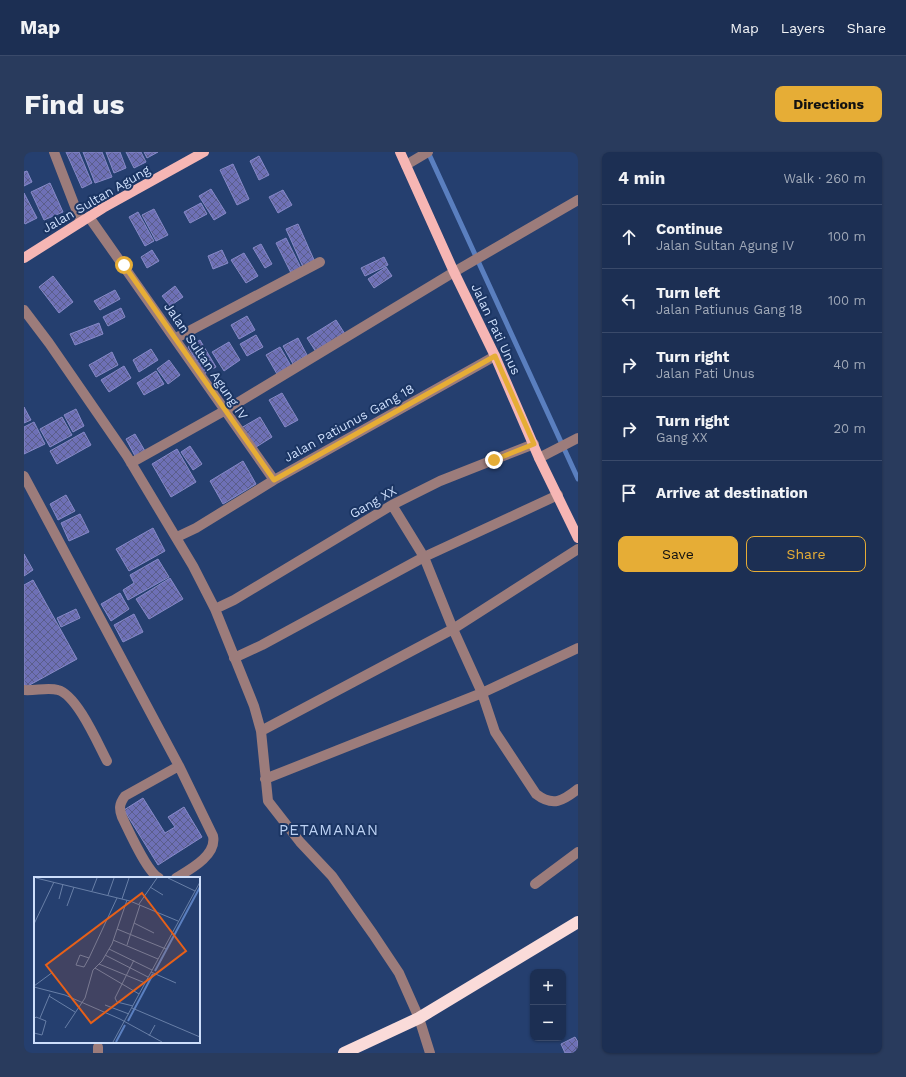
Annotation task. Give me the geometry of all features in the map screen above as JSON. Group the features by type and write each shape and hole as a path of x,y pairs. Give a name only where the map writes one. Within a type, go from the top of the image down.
{"highway":[{"path":"344,1053 419,1018 578,922"}],"main road":[{"name":"Jalan Sultan Agung","path":"24,258 85,219 204,152"},
{"name":"Jalan Pati Unus","path":"400,152 454,272 495,356 539,458 578,538"}],"street":[{"name":"Jalan Sultan Agung IV","path":"54,152 85,219 176,338 224,411 274,480"},
{"path":"406,165 428,152"},
{"path":"136,461 224,411 454,272 469,265 578,200"},
{"path":"176,338 320,262"},
{"path":"24,310 136,461 180,535 218,607 234,658 254,706 261,731 268,801 300,842 332,876 369,927 399,973 419,1018 430,1053"},
{"name":"Jalan Patiunus Gang 18","path":"180,535 196,528 274,480 495,356"},
{"path":"539,458 556,448 575,440"},
{"name":"Gang XX","path":"218,607 234,600 392,505 440,481 534,444"},
{"path":"24,476 179,766 209,826 214,843 212,850 203,859 177,877"},
{"path":"234,658 262,645 424,557 558,495"},
{"path":"392,505 424,557 453,629 482,693 495,732 536,794 544,800 557,802 566,798 578,789"},
{"path":"261,731 453,629 578,549"},
{"path":"265,779 482,693 578,648"},
{"path":"24,690 54,689 68,695 77,706 107,761"},
{"path":"156,877 154,876 148,866 122,817 119,809 120,802 125,796 179,766"},
{"path":"535,884 578,852"}],"building":[{"path":"66,152 79,152 92,183 82,188"},
{"path":"83,152 102,152 112,177 95,183"},
{"path":"106,152 120,152 126,168 114,173"},
{"path":"126,152 141,152 146,162 134,168"},
{"path":"144,152 158,152 147,158"},
{"path":"259,156 269,175 259,180 250,161"},
{"path":"233,164 249,199 237,205 220,170"},
{"path":"27,171 32,182 24,186 24,172"},
{"path":"50,183 63,212 44,220 31,192"},
{"path":"211,189 226,213 214,220 199,196"},
{"path":"283,190 292,205 278,213 269,197"},
{"path":"24,193 37,218 25,224 24,222"},
{"path":"201,203 207,214 190,223 184,212"},
{"path":"154,209 168,235 156,241 142,215"},
{"path":"138,212 154,241 145,246 129,217"},
{"path":"298,224 315,262 303,267 286,229"},
{"path":"286,238 301,268 291,273 276,243"},
{"path":"261,244 272,264 265,268 253,248"},
{"path":"152,250 159,261 147,268 141,257"},
{"path":"222,250 228,263 213,269 208,256"},
{"path":"244,253 258,276 246,283 231,260"},
{"path":"384,257 388,265 365,276 361,268"},
{"path":"386,267 392,276 374,288 368,279"},
{"path":"53,276 73,302 59,313 39,287"},
{"path":"175,286 183,297 170,306 162,296"},
{"path":"115,290 120,299 100,310 94,301"},
{"path":"121,308 125,317 108,326 103,317"},
{"path":"247,316 255,330 239,339 231,325"},
{"path":"336,320 345,334 316,352 307,338"},
{"path":"99,323 103,334 75,345 70,334"},
{"path":"256,335 263,347 247,356 240,344"},
{"path":"298,338 307,355 293,364 283,346"},
{"path":"200,340 216,367 204,374 188,347"},
{"path":"229,342 240,360 224,371 212,352"},
{"path":"280,347 291,366 277,374 266,355"},
{"path":"151,349 158,360 139,372 133,360"},
{"path":"112,352 118,365 96,377 89,365"},
{"path":"169,360 180,375 168,384 157,369"},
{"path":"124,366 131,378 109,392 101,380"},
{"path":"156,371 164,384 144,395 137,383"},
{"path":"282,393 298,420 285,427 269,400"},
{"path":"24,407 31,420 24,423"},
{"path":"76,409 84,426 73,432 64,415"},
{"path":"62,417 72,435 50,447 40,429"},
{"path":"260,417 272,437 253,449 241,428"},
{"path":"34,422 45,444 24,454 24,427"},
{"path":"84,432 91,445 57,464 50,451"},
{"path":"135,434 145,451 135,456 126,439"},
{"path":"190,446 202,464 193,470 181,452"},
{"path":"177,449 196,482 171,497 152,464"},
{"path":"243,461 256,484 223,504 210,481"},
{"path":"66,495 75,511 58,520 50,504"},
{"path":"80,514 89,532 69,541 61,523"},
{"path":"153,528 165,551 129,571 116,549"},
{"path":"24,554 33,570 24,576"},
{"path":"158,559 169,577 128,600 123,590 134,583 130,575"},
{"path":"170,578 183,599 149,619 136,599"},
{"path":"33,580 77,659 26,687 24,684 24,585"},
{"path":"120,593 129,609 111,621 101,604"},
{"path":"76,609 80,618 61,627 57,618"},
{"path":"134,614 143,632 123,642 114,625"},
{"path":"143,798 165,833 175,827 168,817 184,807 202,837 158,865 124,810"},
{"path":"575,1037 578,1042 578,1053 565,1053 561,1044"}],"waterway":[{"path":"428,152 578,479"}],"district":[{"name":"PETAMANAN","path":"329,830"}],"route":[{"path":"124,265 176,338 224,411 274,480 495,356 534,444 494,460"}]}
